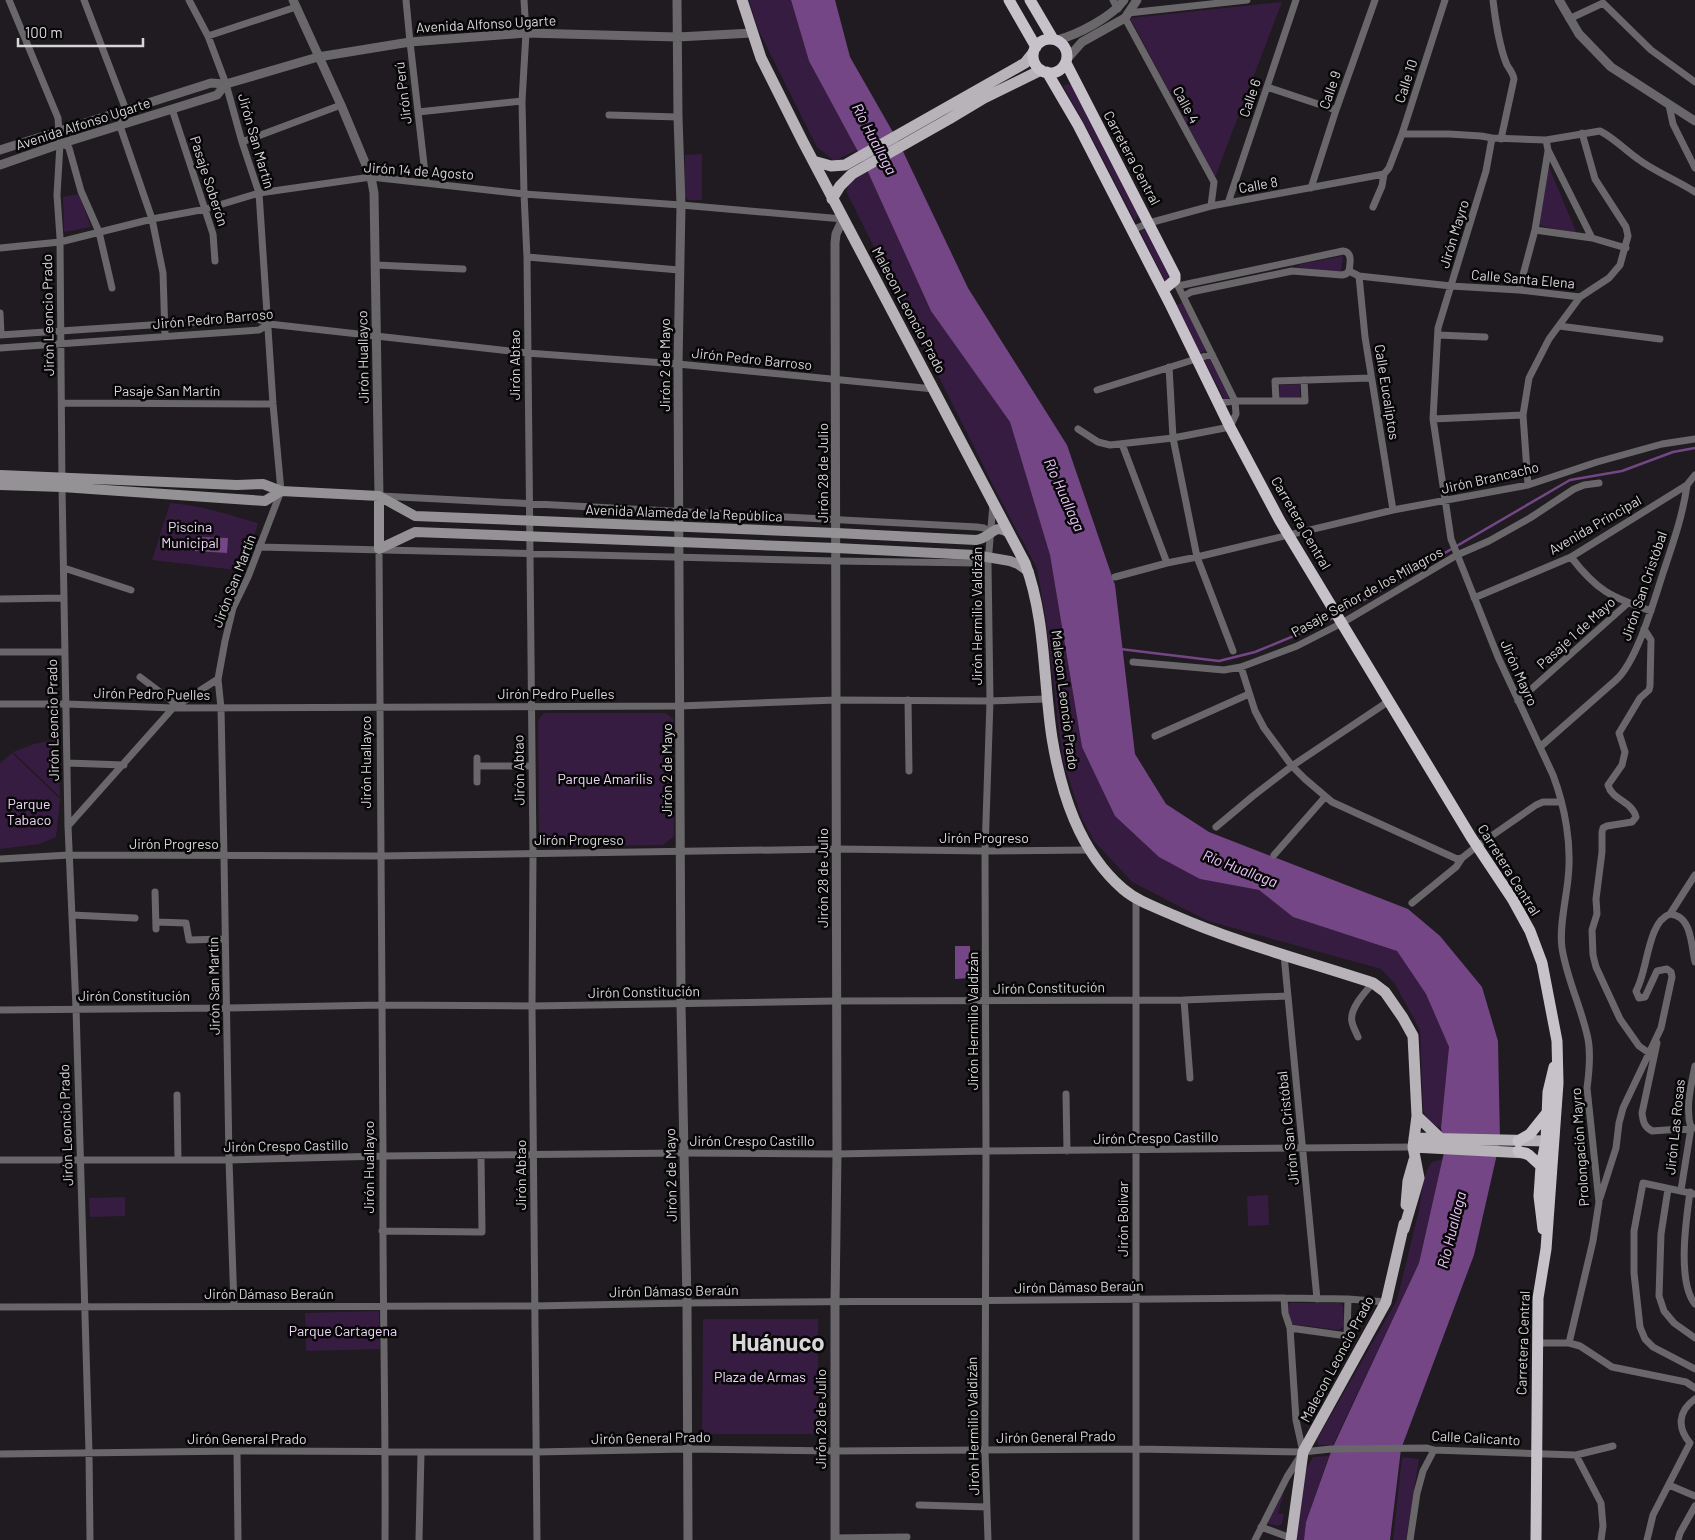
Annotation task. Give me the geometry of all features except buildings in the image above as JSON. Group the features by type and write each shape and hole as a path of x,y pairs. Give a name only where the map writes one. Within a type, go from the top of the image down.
{"highway":[{"path":"1009,0 1035,50"},
{"path":"1030,0 1055,40 1065,48 1066,61 1058,71 1044,71 1036,65 1033,59 1035,50 1046,39 1055,40"},
{"name":"Carretera Central","path":"1066,61 1149,222 1175,275 1176,283"},
{"name":"Carretera Central","path":"1044,71 1078,125 1163,290 1230,427 1289,536 1477,846 1513,900 1530,931 1542,964 1558,1053 1558,1083 1546,1250 1538,1298 1536,1540"},
{"path":"1163,290 1176,283"},
{"path":"1546,1250 1538,1196 1546,1141 1548,1092 1558,1053"},
{"path":"1542,1161 1514,1146 1530,1134 1546,1114"}],"main road":[{"name":"Malecon Leoncio Prado","path":"742,0 761,58 832,199 935,389 1028,572 1039,612 1047,699 1059,775 1080,832 1089,850 1110,876 1136,899 1189,922 1373,983 1385,992 1404,1018 1413,1036 1417,1116 1414,1147 1419,1178 1386,1302 1303,1452"},
{"path":"832,199 848,170 948,114 1025,63 1035,50"},
{"path":"948,114 1044,71"},
{"path":"813,162 848,170"},
{"path":"0,475 265,501 281,492"},
{"path":"0,485 62,482 263,484 281,492"},
{"name":"Avenida Alameda de la República","path":"281,492 380,496 415,516 976,540 985,538 997,528 1002,528 1009,533"},
{"name":"Jirón Huallayco","path":"379,549 380,496"},
{"name":"Avenida Alameda de la República","path":"379,549 415,532 975,555 1010,561 1018,564 1028,572"},
{"path":"1417,1116 1442,1142"},
{"path":"1414,1147 1442,1142 1514,1146 1546,1141 1554,1149 1542,1161"},
{"path":"1291,1539 1303,1452"}],"street":[{"name":"Jirón Leoncio Prado","path":"9,0 58,118 60,144 57,195 60,242 60,332 62,344 64,652 68,826 76,1008 90,1540"},
{"path":"84,0 126,110 120,126 152,219 163,274 165,336"},
{"name":"Jirón San Martín","path":"189,0 208,36 226,84 259,193 273,404 281,492 233,608 224,641 218,679 221,708 229,1160 234,1306"},
{"name":"Jirón Perú","path":"406,0 426,182"},
{"name":"Jirón Abtao","path":"524,0 526,33 522,101 527,257 537,1540"},
{"name":"Jirón 2 de Mayo","path":"677,0 681,204 678,364 679,557 688,1540"},
{"path":"1113,0 1118,9"},
{"path":"1055,40 1073,36 1118,9 1124,0"},
{"path":"1066,61 1082,42 1126,15 1137,0"},
{"path":"1126,15 1247,0"},
{"name":"Calle 6","path":"1228,203 1296,0"},
{"name":"Calle 9","path":"1311,188 1375,0"},
{"name":"Calle 10","path":"1373,207 1402,134 1445,0"},
{"path":"1493,0 1496,22 1508,66 1513,73 1514,79 1501,139"},
{"path":"1559,0 1578,34 1611,67 1695,121"},
{"path":"1569,19 1602,3 1651,50 1695,82"},
{"path":"208,36 295,4"},
{"name":"Jirón Huallayco","path":"295,4 341,105 371,177 374,193 380,496"},
{"name":"Calle 4","path":"1126,15 1214,182 1211,206"},
{"name":"Avenida Alfonso Ugarte","path":"0,150 211,83 226,84 318,57 410,42 526,33 678,36 752,33"},
{"name":"Avenida Alfonso Ugarte","path":"0,165 60,144 217,95 226,84"},
{"path":"1267,87 1336,110"},
{"path":"418,112 522,101"},
{"path":"242,142 341,105"},
{"path":"1669,105 1673,124 1695,168"},
{"name":"Pasaje Soberón","path":"172,110 206,209 213,234 215,261"},
{"path":"609,115 678,117"},
{"path":"1402,134 1546,140 1600,131 1608,135 1638,160 1695,192"},
{"name":"Calle Santa Elena","path":"1359,276 1580,297 1609,278 1620,266 1628,236 1626,227 1595,179 1582,133"},
{"name":"Jirón Mayro","path":"1492,138 1486,171 1438,328 1433,419 1451,539 1518,701 1557,786 1560,802"},
{"path":"1546,140 1548,150 1592,238"},
{"path":"60,144 69,148 81,192 99,232 112,288"},
{"path":"1518,290 1535,230 1548,150"},
{"name":"Calle 8","path":"1132,230 1149,222 1211,206 1311,188 1387,171"},
{"name":"Jirón 14 de Agosto","path":"0,248 60,242 152,219 206,209 259,193 371,177 524,194 681,204 843,219"},
{"name":"Jirón 28 de Julio","path":"835,1539 837,850 835,243 836,234 843,219"},
{"path":"1535,230 1592,238 1626,248"},
{"path":"1078,429 1098,442 1110,445 1173,438 1230,427 1236,414 1235,401 1176,283 1343,251 1349,254 1349,271"},
{"path":"527,257 679,270"},
{"path":"376,265 463,270"},
{"path":"1184,296 1191,292 1292,271 1342,275 1349,271"},
{"path":"1349,271 1359,276"},
{"name":"Calle Eucaliptos","path":"1359,276 1372,378 1393,510"},
{"path":"1528,485 1523,415 1529,378 1549,340 1580,297"},
{"path":"0,313 1,335 256,318 269,324"},
{"name":"Jirón Pedro Barroso","path":"0,348 259,330 269,324 527,353 678,364 935,389"},
{"path":"1559,326 1660,339"},
{"path":"1438,335 1485,337"},
{"path":"1097,390 1212,354"},
{"path":"1169,367 1173,438 1197,558 1233,651"},
{"path":"1276,401 1275,381 1372,378"},
{"path":"1218,403 1235,401 1305,401 1304,380"},
{"name":"Pasaje San Martín","path":"62,403 273,404"},
{"path":"1433,419 1523,415"},
{"name":"Jirón Brancacho","path":"1115,576 1393,510 1446,502 1528,485 1596,462 1662,444 1695,439"},
{"path":"1122,444 1167,563"},
{"name":"Avenida Principal","path":"1474,598 1571,557 1688,485 1695,475"},
{"name":"Pasaje Señor de los Milagros","path":"1133,662 1224,670 1241,667 1297,646 1457,554 1505,532 1574,489 1598,483"},
{"name":"Jirón San Cristóbal","path":"1540,747 1622,675 1651,611 1684,508 1688,485"},
{"name":"Avenida Alameda de la República","path":"380,496 836,519 984,528 990,533"},
{"name":"Jirón Hermilio Valdizán","path":"988,1540 985,1451 984,1301 986,1151 985,851 990,701 989,557 993,502"},
{"name":"Avenida Alameda de la República","path":"259,547 978,563 989,557"},
{"name":"Jirón Huallayco","path":"379,549 382,1232 386,1452 385,1540"},
{"path":"1571,557 1586,577 1603,591 1651,611"},
{"path":"64,568 131,590"},
{"path":"0,599 64,598"},
{"name":"Pasaje 1 de Mayo","path":"1518,701 1628,603"},
{"path":"1644,629 1651,640 1650,686 1649,690 1640,698 1619,732 1624,746 1622,765 1608,785 1612,793 1632,808 1636,817 1632,822 1603,828 1596,899 1597,914 1593,923 1592,941 1596,966 1620,1019 1639,1046 1649,1053"},
{"path":"0,652 64,652"},
{"path":"1241,667 1255,711 1264,728 1292,766 1325,797 1332,802 1457,859 1462,858"},
{"path":"140,677 175,707"},
{"path":"68,826 175,707 218,679"},
{"path":"1155,736 1249,694"},
{"name":"Jirón Pedro Puelles","path":"0,704 221,708 380,708 680,706 836,700 990,701 1047,699"},
{"path":"908,700 909,770"},
{"path":"1216,827 1292,766 1389,701"},
{"path":"477,758 477,782"},
{"path":"67,763 124,764"},
{"path":"477,766 532,766"},
{"path":"1274,855 1325,797"},
{"path":"1412,903 1477,846 1536,805 1543,802 1560,802"},
{"name":"Prolongación Mayro","path":"1560,802 1568,832 1570,855 1561,940 1572,988 1589,1041 1587,1088 1599,1202 1593,1241 1569,1343"},
{"name":"Jirón Progreso","path":"0,858 69,855 380,856 837,850 1089,850"},
{"path":"1670,914 1695,875"},
{"path":"155,892 156,925 186,923 189,940 225,939"},
{"name":"Jirón Bolívar","path":"1136,899 1136,1540"},
{"path":"1693,1128 1652,1131 1647,1128 1643,1121 1642,1113 1672,977 1670,972 1664,968 1657,971 1645,997 1639,998 1636,991 1644,973 1647,951 1659,922 1664,916 1677,914 1684,919 1688,927 1695,962"},
{"path":"72,915 135,918"},
{"name":"Jirón San Cristóbal","path":"1284,955 1317,1299"},
{"path":"1358,1037 1352,1022 1352,1016 1355,1008 1373,983"},
{"name":"Jirón Constitución","path":"0,1010 227,1008 381,1004 532,1006 836,1001 1184,1000 1288,996"},
{"path":"1184,1000 1190,1078"},
{"path":"1599,1202 1616,1148 1623,1108 1661,1028"},
{"name":"Jirón Las Rosas","path":"1681,1190 1693,1128 1689,1121 1689,1094 1695,1066"},
{"path":"1066,1094 1067,1151"},
{"path":"177,1095 178,1160"},
{"name":"Jirón Crespo Castillo","path":"0,1160 229,1160 383,1156 534,1156 684,1153 837,1154 1414,1147"},
{"path":"382,1232 482,1232 481,1156"},
{"path":"1686,1382 1695,1370 1653,1347 1645,1339 1640,1327 1634,1273 1634,1231 1643,1183 1692,1193 1685,1228 1686,1283 1688,1292 1695,1304"},
{"path":"1668,1189 1660,1234 1659,1296 1664,1310 1674,1323 1695,1338"},
{"path":"1255,1540 1287,1478 1303,1452 1296,1420 1290,1328 1285,1313 1284,1298"},
{"name":"Jirón Dámaso Beraún","path":"0,1307 534,1306 1284,1298 1348,1299 1386,1302"},
{"path":"1290,1328 1347,1336 1348,1299"},
{"path":"1537,1343 1569,1343 1580,1346 1612,1367 1686,1382 1695,1388"},
{"path":"1647,1540 1653,1515 1690,1443 1684,1437 1680,1426 1686,1408 1695,1399"},
{"name":"Calle Calicanto","path":"1303,1452 1330,1449 1428,1448 1434,1450 1576,1455 1613,1446"},
{"name":"Jirón General Prado","path":"0,1454 236,1451 536,1452 687,1449 985,1451 1136,1449 1303,1452"},
{"path":"1410,1540 1417,1493 1423,1471 1434,1450"},
{"path":"236,1451 238,1540"},
{"path":"420,1540 421,1452"},
{"path":"1576,1455 1601,1503 1604,1526 1601,1540"},
{"path":"1669,1485 1695,1496"},
{"path":"919,1505 986,1507"},
{"path":"1678,1540 1695,1506"},
{"path":"1261,1527 1291,1539"},
{"path":"835,1539 907,1537"}],"green space":[{"path":"749,0 791,0 809,61 857,150 834,161 817,147 758,29"},
{"path":"1282,2 1215,177 1130,18"},
{"path":"1072,85 1138,215 1135,221 1063,86"},
{"path":"702,154 702,200 688,200 684,194 685,155"},
{"path":"1549,167 1577,234 1538,225"},
{"path":"867,169 931,311 1010,422 1050,555 1082,747 1200,879 1259,890 1293,917 1397,951 1426,994 1449,1047 1441,1128 1430,1121 1423,1110 1420,1030 1395,984 1381,969 1208,921 1132,882 1094,841 1082,819 1063,761 1046,621 1037,568 998,495 846,191 852,179"},
{"path":"79,194 91,227 64,232 63,197"},
{"path":"1146,229 1170,273 1169,278 1165,281 1140,231"},
{"path":"1343,256 1341,273 1295,267 1301,264"},
{"path":"1183,302 1207,350 1200,353 1176,305"},
{"path":"1211,357 1231,398 1224,399 1203,358"},
{"path":"1300,384 1300,399 1279,399 1280,385"},
{"name":"Piscina Municipal","path":"170,503 203,508 258,523 244,571 152,560"},
{"name":"Parque Amarilis","path":"544,713 666,713 673,719 674,836 663,845 545,847 539,841 538,720"},
{"path":"58,739 60,797 13,752 34,744"},
{"name":"Parque Tabaco","path":"12,753 60,799 56,837 40,844 0,849 0,763"},
{"path":"1443,1159 1419,1263 1333,1445 1318,1445 1317,1440 1320,1434 1397,1300 1419,1210 1424,1178 1432,1162"},
{"path":"1268,1195 1269,1225 1248,1226 1247,1196"},
{"path":"125,1197 125,1216 90,1217 89,1198"},
{"path":"1290,1303 1340,1303 1343,1306 1344,1326 1339,1330 1291,1324 1288,1321 1288,1305"},
{"name":"Parque Cartagena","path":"379,1311 380,1349 306,1351 305,1313"},
{"name":"Plaza de Armas","path":"703,1319 818,1319 818,1434 702,1434"},
{"path":"1329,1456 1306,1522 1304,1540 1290,1540 1297,1497 1303,1476 1313,1457"},
{"path":"1402,1457 1419,1459 1406,1540 1393,1540"},
{"path":"1288,1472 1287,1487 1285,1488 1278,1514 1284,1514 1282,1524 1278,1526 1269,1524 1267,1522"}],"water":[{"name":"Río Huallaga","path":"791,0 835,0 850,57 898,141 968,288 1067,445 1115,585 1135,754 1166,804 1209,832 1408,909 1440,936 1482,987 1498,1041 1500,1141 1474,1255 1401,1449 1390,1540 1304,1540 1306,1522 1332,1449 1419,1263 1445,1148 1441,1128 1449,1047 1426,994 1397,951 1293,917 1259,890 1200,879 1159,857 1115,816 1082,747 1050,555 1010,422 931,311 863,161 809,61"},
{"path":"197,537 228,538 227,553 195,551 193,542"},
{"path":"955,946 970,946 971,978 955,979"}],"waterway":[{"path":"1340,614 1570,480 1622,471 1673,452 1695,448"},
{"path":"1120,649 1219,661 1255,652 1335,617"}],"district":[{"name":"Huánuco","path":"778,1343"}]}
